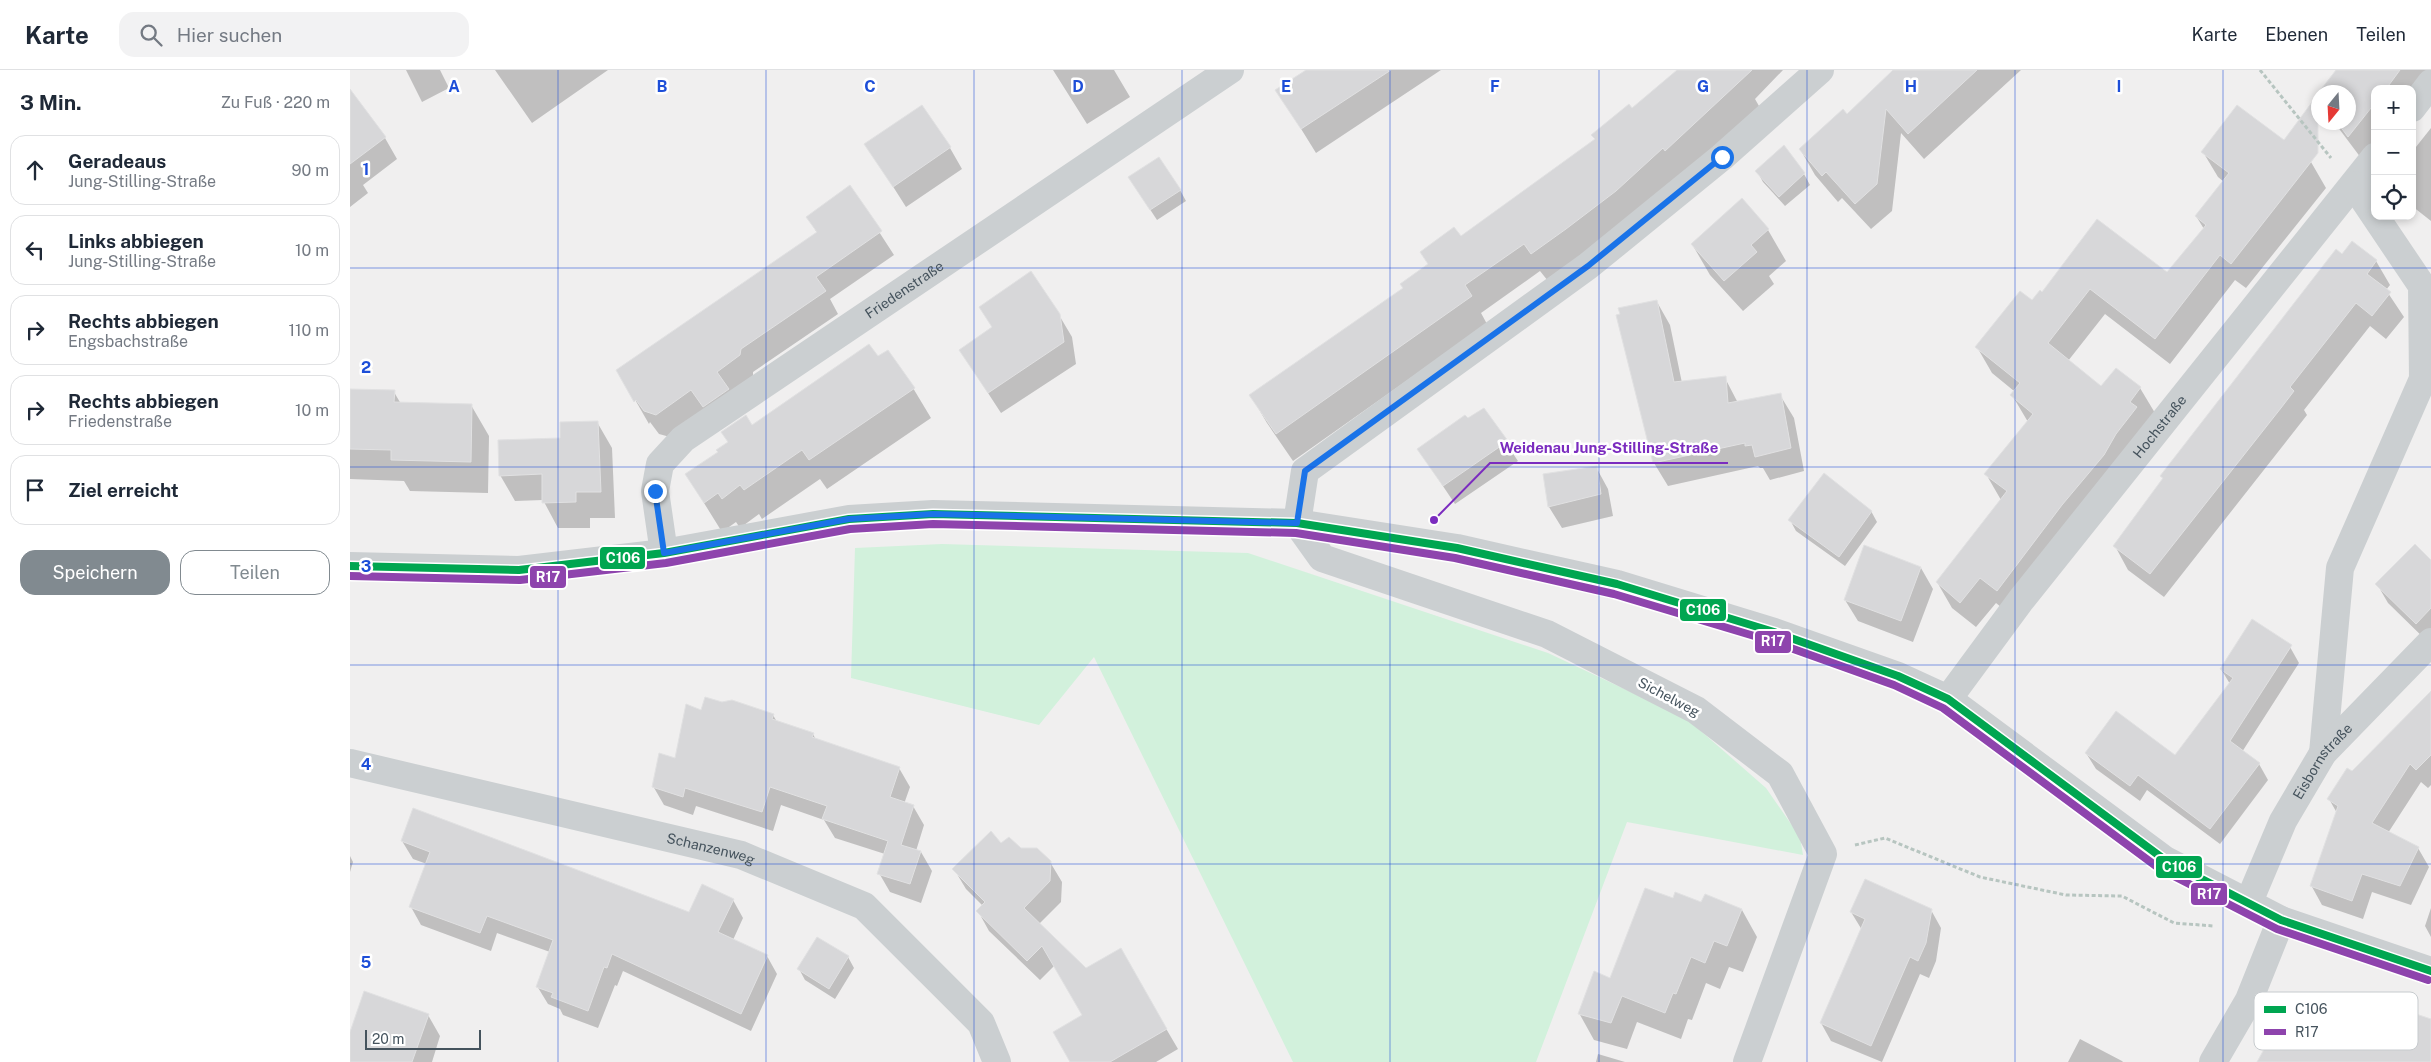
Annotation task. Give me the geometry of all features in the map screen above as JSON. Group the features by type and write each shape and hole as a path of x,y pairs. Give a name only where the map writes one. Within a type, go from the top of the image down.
{"street":[{"name":"Friedenstraße","path":"664,553 655,491 660,464 683,439 1230,70"},
{"path":"1297,523 1305,471 1588,266 1722,157 1820,70"},
{"path":"2416,103 2431,83"},
{"name":"Hochstraße","path":"1948,699 2021,600 2371,162"},
{"path":"2323,753 2340,568 2423,379 2422,286 2354,185"},
{"path":"350,566 519,570 664,553 849,519 933,514 1297,523 1457,548 1617,584 1774,632 1898,676 1948,699 2165,860 2281,920 2431,971"},
{"name":"Sichelweg","path":"1297,523 1322,558 1547,634 1696,710 1780,774 1823,854"},
{"name":"Eisbornstraße","path":"2248,904 2283,821 2323,753 2431,642"},
{"name":"Schanzenweg","path":"350,764 741,855 864,906 981,1022 998,1062"},
{"path":"1747,1062 1823,854"},
{"path":"2214,1062 2249,1000 2281,920"}],"path":[{"path":"2260,70 2354,185"},
{"path":"1823,854 1885,838 1980,877 2066,895 2122,896 2174,923 2221,927"}],"green space":[{"path":"942,544 1248,553 1548,653 1686,718 1766,788 1800,837 1803,855 1627,822 1536,1062 1293,1062 1094,657 1039,725 851,678 855,548"}],"building":[{"path":"1306,70 1391,70 1301,129 1275,90"},
{"path":"1677,70 1752,70 1665,151 1663,148 1616,191 1531,254 1524,244 1465,285 1472,296 1276,434 1249,395 1403,288 1400,284 1428,264 1420,252 1454,227 1461,236 1595,139 1591,135 1629,104 1632,108"},
{"path":"1893,70 1977,70 1908,134 1886,109 1877,184 1855,204 1826,172 1822,176 1799,149 1843,109 1847,114"},
{"path":"2336,70 2400,70 2389,85 2371,85 2371,108 2356,127 2356,85 2324,85"},
{"path":"350,89 386,137 350,164"},
{"path":"2311,103 2311,130 2318,130 2318,153 2231,264 2220,255 2155,339 2090,289 2048,343 2101,386 2116,368 2141,387 2130,402 2137,407 2116,434 2104,455 2062,505 1997,591 1980,578 1960,603 1936,582 2007,491 1984,474 2033,414 2010,395 2020,383 1975,347 2020,291 2032,300 2040,290 2042,292 2097,219 2167,272 2206,225 2195,216 2229,173 2201,152 2237,105 2284,140"},
{"path":"922,105 951,147 893,187 864,144"},
{"path":"2343,130 2354,130 2348,137"},
{"path":"1784,145 1805,173 1779,197 1755,171"},
{"path":"1159,157 1181,190 1150,210 1128,177"},
{"path":"850,185 882,231 816,277 826,291 741,349 740,355 717,372 729,389 703,407 691,390 656,415 644,411 636,400 634,402 616,370 817,232 806,217"},
{"path":"1742,198 1769,229 1751,245 1757,252 1724,281 1691,244"},
{"path":"2352,241 2377,260 2367,274 2391,292 2372,316 2356,303 2290,387 2294,391 2150,574 2113,546 2163,478 2160,476 2336,249 2342,254"},
{"path":"1031,271 1060,314 1064,342 988,393 959,350 992,327 979,307"},
{"path":"1657,300 1674,382 1726,376 1728,403 1781,393 1791,448 1755,457 1752,445 1745,446 1745,443 1653,463 1616,315 1620,314 1618,308"},
{"path":"869,344 878,356 888,350 915,388 809,460 802,450 744,490 740,485 722,499 718,493 704,503 685,474 718,452 716,450 728,442 721,432 746,415 752,425"},
{"path":"350,389 395,390 394,402 472,404 471,462 391,460 391,450 350,449"},
{"path":"1484,408 1508,441 1443,486 1417,449 1465,415 1468,418"},
{"path":"598,421 601,492 576,492 576,502 542,503 542,474 499,476 498,440 560,438 560,422"},
{"path":"1597,466 1601,494 1548,507 1543,474"},
{"path":"1824,473 1872,511 1839,557 1788,520"},
{"path":"2415,544 2431,560 2431,608 2416,624 2375,584"},
{"path":"1864,545 1921,567 1901,621 1844,600"},
{"path":"2252,619 2292,645 2230,741 2260,763 2210,829 2138,775 2130,786 2085,753 2116,711 2175,755 2233,678 2220,669"},
{"path":"2431,691 2431,755 2416,770 2410,764 2372,823 2419,847 2400,886 2362,874 2352,901 2310,886 2338,806 2327,799 2347,768 2352,771"},
{"path":"705,697 722,702 732,700 774,714 772,719 814,733 812,737 900,767 890,797 914,805 901,845 921,851 910,884 877,874 888,841 822,819 827,806 770,787 762,812 685,788 683,797 652,787 659,753 675,758 686,704 701,710"},
{"path":"413,808 689,912 702,884 734,899 718,932 768,955 741,1014 612,954 607,968 604,967 588,1011 551,997 553,993 536,987 553,940 487,916 480,933 409,907 430,852 401,841"},
{"path":"991,831 1001,843 1009,837 1021,848 1037,848 1051,861 1050,881 1024,908 1086,968 1121,948 1167,1029 1110,1062 1070,1062 1053,1032 1082,1015 1042,946 1027,961 976,911 985,902 952,869"},
{"path":"1865,879 1932,909 1926,943 1918,961 1910,957 1871,1046 1820,1023 1865,919 1850,912"},
{"path":"1645,888 1673,898 1675,892 1701,902 1705,894 1742,909 1727,946 1714,941 1705,963 1691,957 1676,994 1673,993 1665,1013 1622,996 1611,1023 1578,1014 1594,971 1610,978"},
{"path":"817,937 849,956 829,989 797,969"},
{"path":"364,991 429,1014 412,1062 350,1062 350,1032"},
{"path":"2418,1015 2431,1019 2431,1062 2257,1062 2264,1050 2418,1050"}],"transit line":[{"name":"C106","path":"350,566 519,570 664,553 849,519 933,514 1297,523 1457,548 1617,584 1774,632 1898,676 1948,699 2165,860 2281,920 2431,971"},
{"name":"R17","path":"350,576 520,580 666,563 850,529 933,524 1296,533 1455,558 1614,594 1771,641 1894,685 1943,708 2160,869 2277,929 2428,980"}],"place":[{"name":"Weidenau Jung-Stilling-Straße","path":"1434,520"}],"route":[{"path":"655,491 664,553 849,519 933,514 1297,523 1305,471 1588,266 1722,157"}]}
